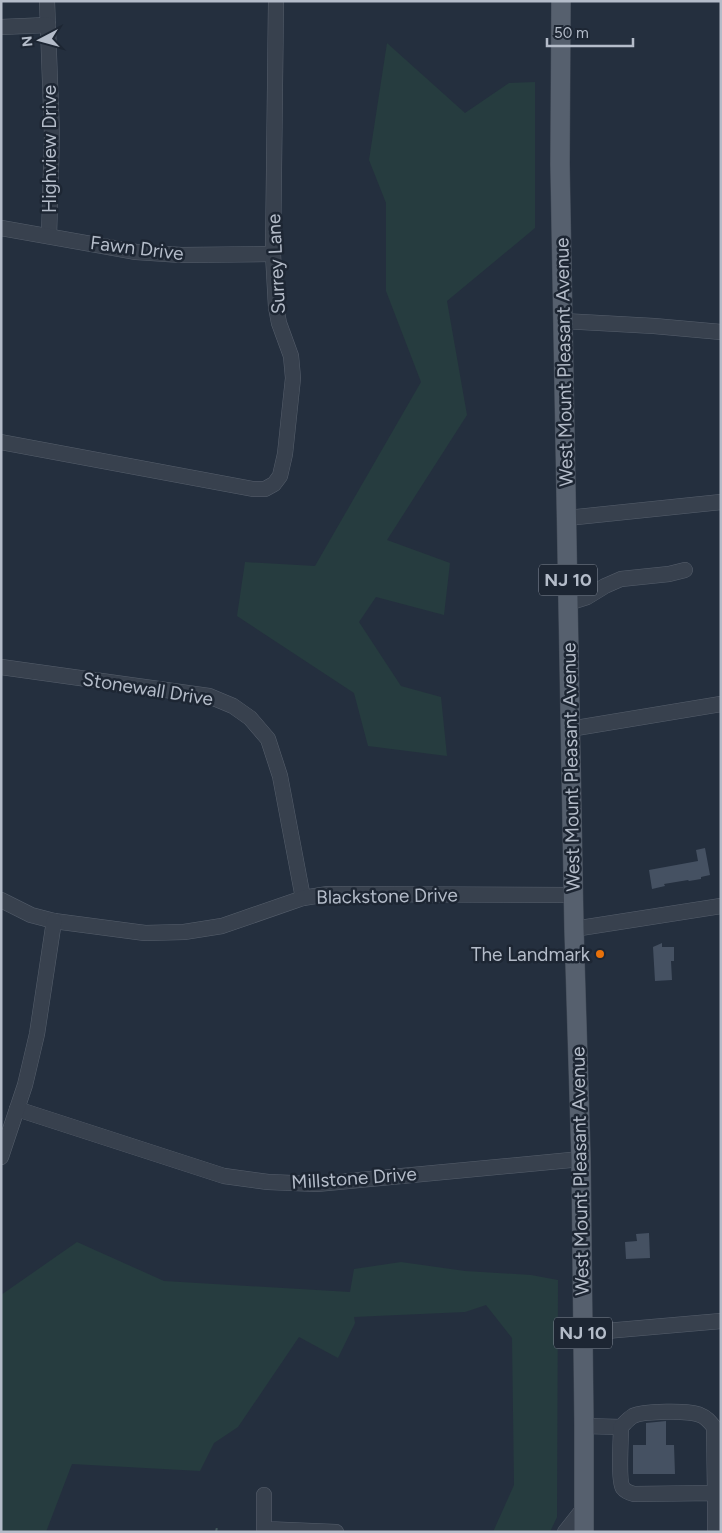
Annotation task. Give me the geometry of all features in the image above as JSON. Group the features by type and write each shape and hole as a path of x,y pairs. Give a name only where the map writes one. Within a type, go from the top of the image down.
{"main road":[{"name":"West Mount Pleasant Avenue","path":"561,1 560,164 573,895 581,1159 584,1532"}],"street":[{"name":"Highview Drive","path":"47,1 52,135 49,236"},
{"name":"Surrey Lane","path":"1,442 253,489 265,489 274,484 280,476 285,454 293,378 291,356 279,323 276,307 273,254 276,1"},
{"path":"1,27 48,25"},
{"name":"Fawn Drive","path":"1,228 136,252 181,255 273,254"},
{"path":"563,321 721,332"},
{"path":"566,518 721,502"},
{"path":"568,602 587,598 605,586 621,579 669,574 685,570"},
{"name":"Stonewall Drive","path":"1,667 209,696 233,706 250,718 268,739 280,776 303,898"},
{"path":"570,729 721,704"},
{"name":"Blackstone Drive","path":"1,900 31,915 54,921 145,933 184,932 222,926 303,898 328,894 573,895"},
{"path":"574,929 721,906"},
{"path":"1,1156 25,1086 37,1034 54,921"},
{"name":"Millstone Drive","path":"17,1109 224,1176 268,1182 317,1184 581,1159"},
{"path":"583,1333 721,1321"},
{"path":"715,1493 634,1494 628,1492 622,1486 621,1481 621,1427 631,1417 639,1414 692,1412 710,1420 714,1428 715,1493 715,1532"},
{"path":"584,1426 621,1427"},
{"path":"264,1495 264,1529 336,1532"},
{"path":"565,1532 584,1508"}],"path":[{"path":"216,1532 217,1527"}],"green space":[{"path":"387,43 465,113 509,83 535,82 535,228 447,301 467,415 387,540 450,563 444,615 376,597 359,622 401,686 441,697 447,756 368,746 354,693 237,616 245,562 315,566 421,382 386,291 386,203 369,160"},
{"path":"77,1242 164,1281 350,1292 354,1269 401,1262 465,1271 531,1275 558,1280 557,1517 550,1532 493,1532 514,1485 512,1338 486,1305 465,1312 354,1317 355,1323 338,1358 299,1337 238,1427 214,1443 200,1471 72,1464 46,1532 1,1532 1,1295"}],"building":[{"path":"705,848 710,875 701,877 701,879 664,884 665,886 652,889 649,870 698,861 696,850"},
{"path":"662,943 662,947 674,947 674,961 671,961 672,980 655,981 653,947"},
{"path":"649,1233 650,1258 626,1259 625,1242 637,1241 636,1234"},
{"path":"666,1421 666,1445 674,1445 675,1474 633,1474 633,1445 646,1445 646,1423"}],"place":[{"name":"The Landmark","path":"600,954"}]}
